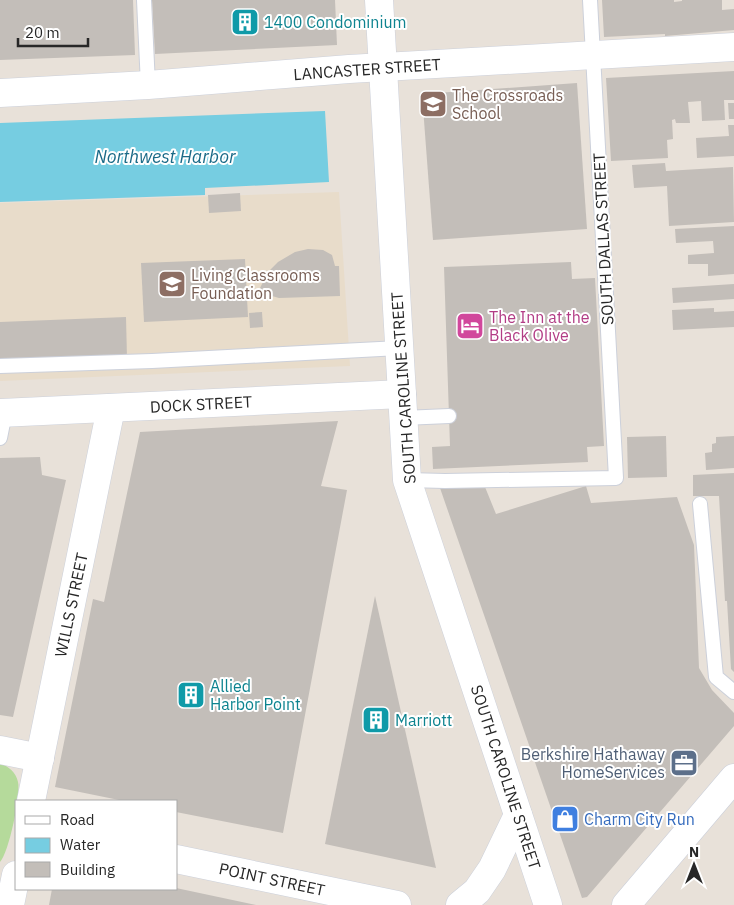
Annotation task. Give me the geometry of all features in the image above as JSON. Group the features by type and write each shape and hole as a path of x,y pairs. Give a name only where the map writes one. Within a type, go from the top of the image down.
{"street":[{"name":"SOUTH CAROLINE STREET","path":"379,0 407,480 548,905"},
{"name":"LANCASTER STREET","path":"0,93 148,85 383,67 734,47"},
{"name":"DOCK STREET","path":"2,421 111,408 403,406"},
{"name":"WILLS STREET","path":"31,800 111,408"},
{"path":"0,750 40,758"},
{"path":"626,905 734,778"},
{"path":"460,905 477,891 492,869 518,815"},
{"name":"POINT STREET","path":"178,859 394,905"}],"lane":[{"path":"144,0 148,85"},
{"name":"SOUTH DALLAS STREET","path":"407,480 616,478 590,0"},
{"path":"0,366 152,361 399,348"},
{"path":"403,406 449,416"},
{"path":"700,504 716,677 734,692"}],"shaded area":[{"name":"Living Classrooms Foundation","path":"339,192 350,366 0,381 0,203"}],"green space":[{"path":"0,763 14,773 18,782 18,789 10,836 0,862"}],"water":[{"name":"Northwest Harbor","path":"325,111 329,182 205,188 205,195 0,202 0,123"}],"building":[{"path":"0,0 133,0 135,55 0,60"},
{"name":"1400 Condominium","path":"152,0 335,0 337,45 155,54"},
{"path":"602,0 674,0 674,2 682,0 722,0 722,10 734,9 734,30 665,36 665,34 604,37"},
{"path":"734,71 734,100 724,100 725,120 702,121 701,101 688,102 690,123 676,123 675,119 672,120 673,139 667,140 668,158 611,161 606,78"},
{"path":"577,83 587,229 433,240 422,94"},
{"path":"728,103 734,103 734,119 729,119"},
{"path":"728,125 734,125 734,156 697,158 696,138 729,136"},
{"path":"665,163 666,171 733,167 734,222 669,226 667,186 634,188 632,165"},
{"path":"240,193 241,211 209,213 208,195"},
{"path":"734,226 734,274 708,276 708,264 688,264 688,255 714,253 713,241 676,243 675,229"},
{"path":"308,249 323,250 332,255 335,266 339,266 340,296 279,298 258,292 268,272 278,262 295,252"},
{"path":"245,259 248,317 144,322 141,263"},
{"path":"571,262 572,279 595,278 604,446 587,447 588,462 433,469 432,447 450,446 444,267"},
{"path":"734,284 734,299 673,303 672,288"},
{"path":"714,308 714,312 734,311 734,327 673,330 672,310"},
{"path":"262,312 263,327 250,328 249,313"},
{"path":"126,317 127,358 0,363 0,322"},
{"name":"Allied Harbor Point","path":"338,421 321,486 347,490 283,833 178,812 178,800 119,800 55,787 93,599 104,602 140,432"},
{"path":"666,436 667,477 628,478 627,437"},
{"path":"734,436 734,468 706,470 705,453 712,452 712,444 716,443 716,437"},
{"path":"40,457 42,475 66,480 13,717 0,715 0,458"},
{"path":"734,473 734,672 731,669 727,601 725,601 719,496 693,496 693,475"},
{"path":"586,486 591,503 677,497 694,545 699,668 712,690 734,713 734,726 587,897 582,898 440,488 485,487 496,514"},
{"name":"Marriott","path":"375,596 436,868 325,844"},
{"path":"178,888 256,905 49,905 52,890 178,890"}],"place":[{"name":"1400 Condominium","path":"245,22"},
{"name":"The Crossroads School","path":"433,104"},
{"name":"Living Classrooms Foundation","path":"172,284"},
{"name":"The Inn at the Black Olive","path":"470,326"},
{"name":"Allied Harbor Point","path":"191,695"},
{"name":"Marriott","path":"376,720"},
{"name":"Berkshire Hathaway HomeServices","path":"684,763"},
{"name":"Charm City Run","path":"565,819"}]}
